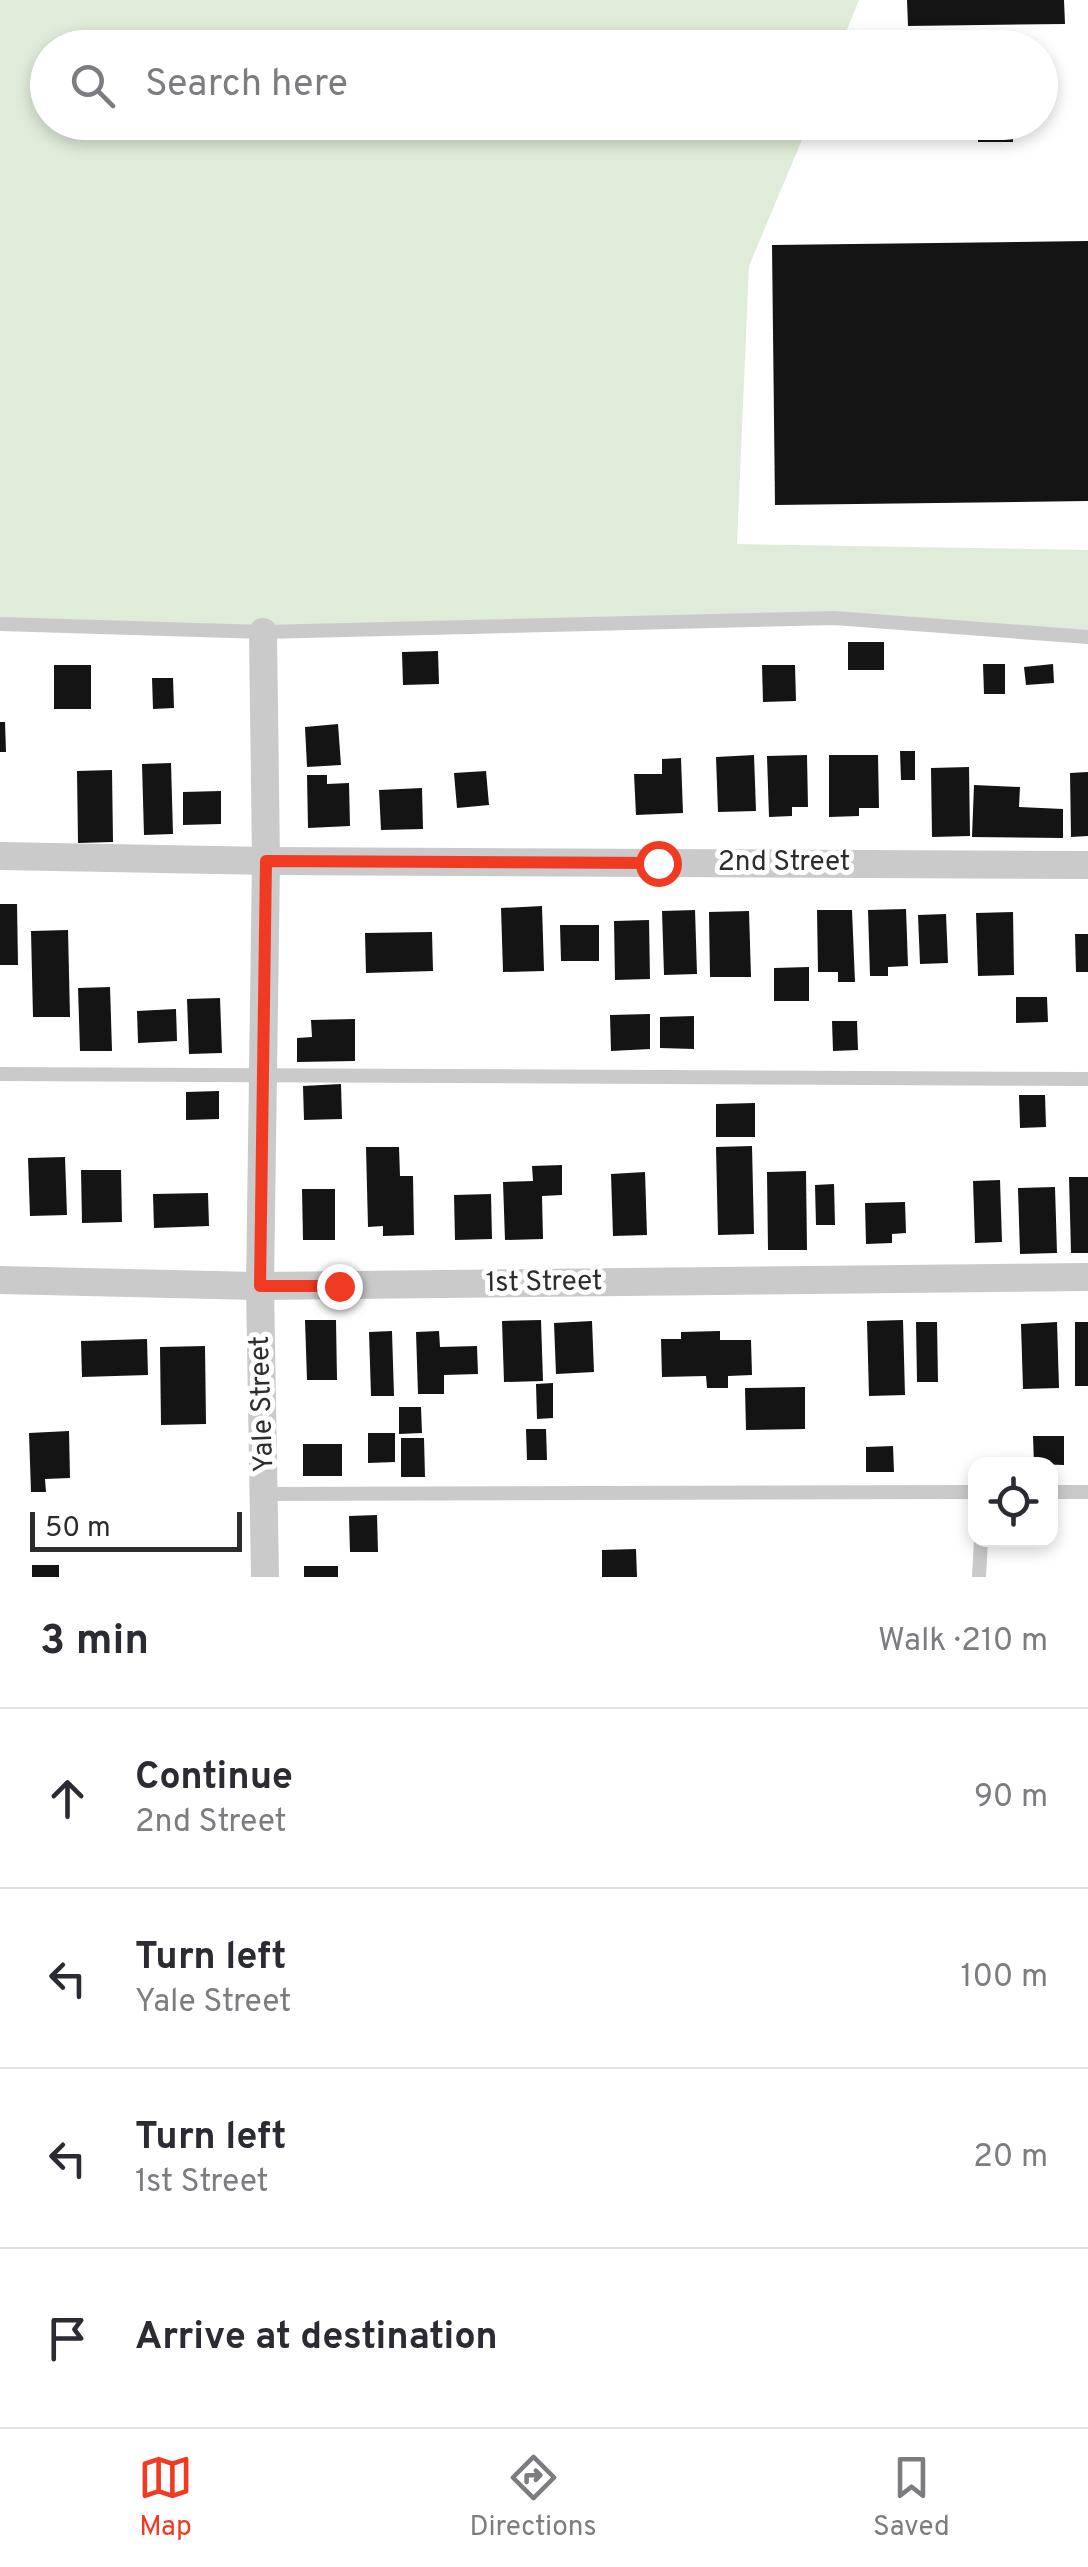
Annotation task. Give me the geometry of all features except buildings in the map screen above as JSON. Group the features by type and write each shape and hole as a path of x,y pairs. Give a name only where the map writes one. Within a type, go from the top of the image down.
{"street":[{"name":"Yale Street","path":"263,632 266,861 260,1286 265,1577"},
{"name":"2nd Street","path":"0,856 266,861 1088,864"},
{"name":"1st Street","path":"0,1280 260,1286 1088,1277"}],"lane":[{"path":"0,624 263,632 834,618 1088,637"},
{"path":"0,1074 1088,1079"},
{"path":"266,1494 968,1492"},
{"path":"1058,1492 1088,1492"},
{"path":"979,1577 981,1547"}],"green space":[{"path":"0,0 859,0 847,30 30,30 30,140 802,140 749,266 737,544 1088,550 1088,637 834,618 263,632 0,624"}],"route":[{"path":"339,1286 260,1286 266,861 658,863"}]}
